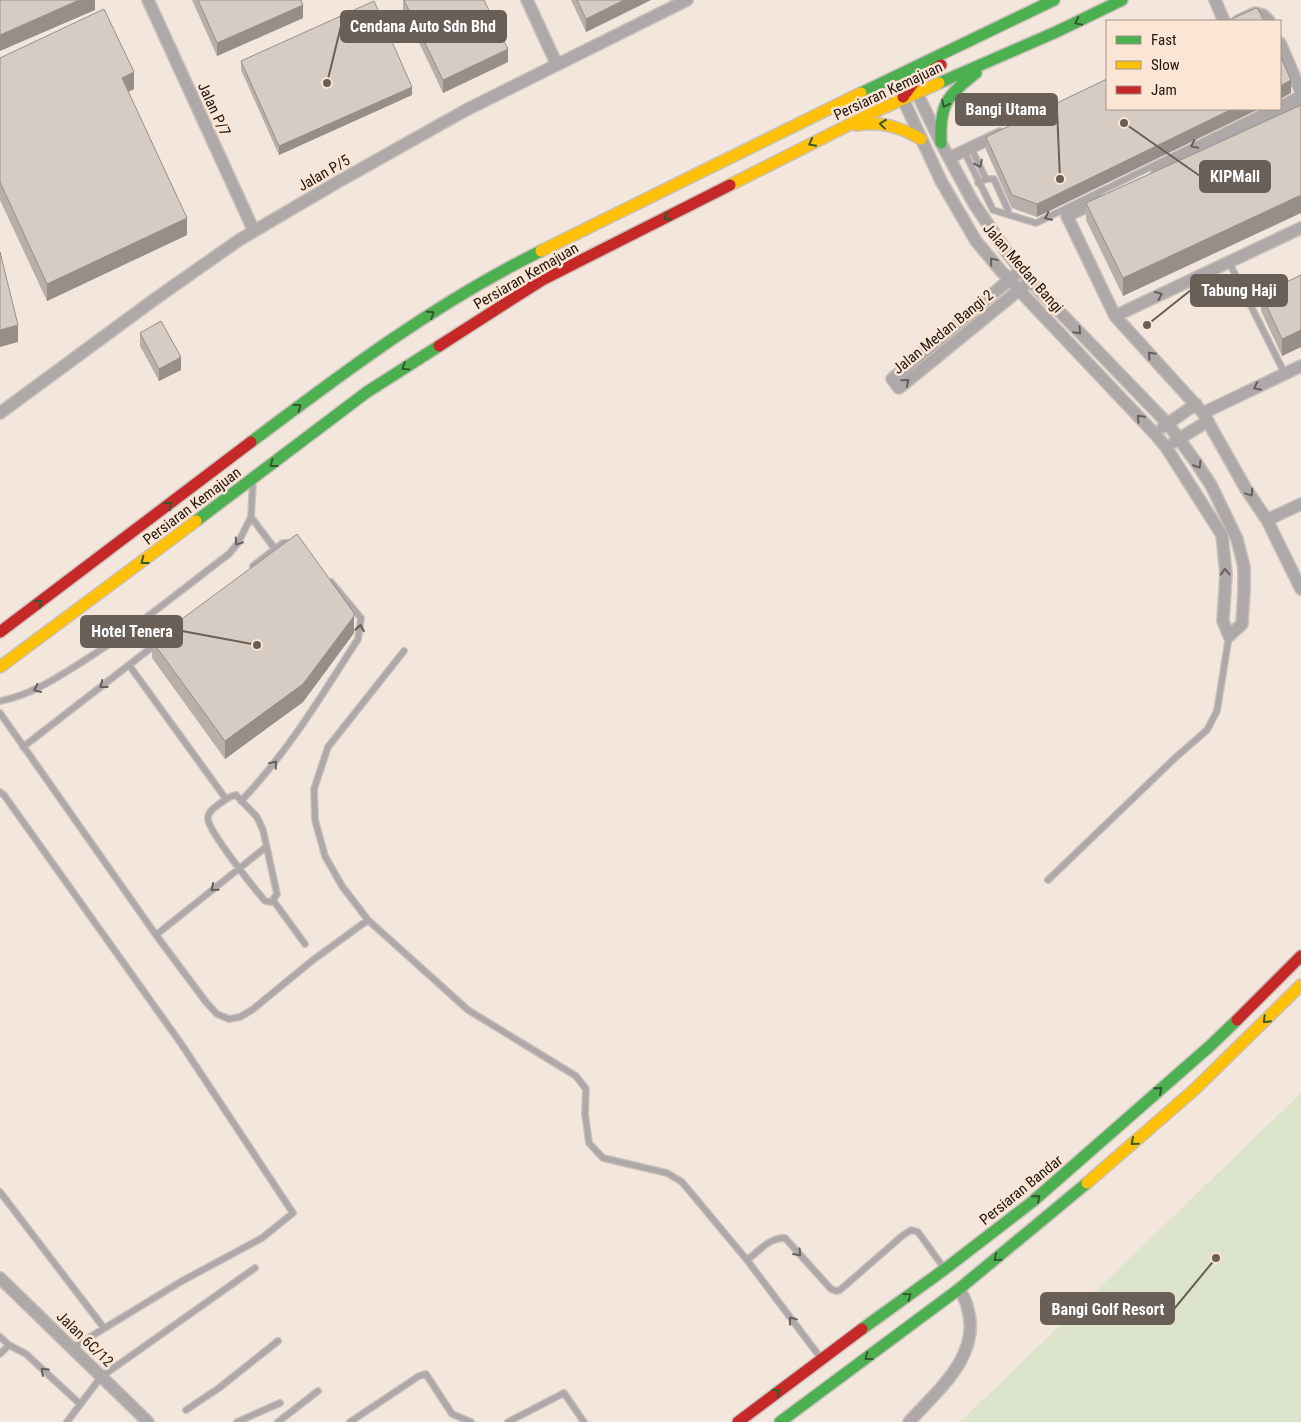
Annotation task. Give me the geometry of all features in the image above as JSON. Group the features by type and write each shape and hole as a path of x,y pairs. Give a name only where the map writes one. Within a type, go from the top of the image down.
{"main road":[{"name":"Persiaran Kemajuan","path":"0,632 340,375 430,314 530,257 759,143 1054,0"},
{"name":"Persiaran Kemajuan","path":"0,667 54,629 367,392 542,280 909,93 993,60 1122,0"},
{"path":"759,143 795,134 890,90 909,93 913,82 929,71 987,44 1003,24"},
{"path":"941,143 943,105 956,89 993,60"},
{"path":"843,128 867,122 892,124 921,139"},
{"name":"Persiaran Bandar","path":"738,1422 821,1358 945,1269 1032,1202 1210,1046 1301,956"},
{"path":"780,1422 959,1289 1076,1192 1194,1090 1301,985"}],"street":[{"name":"Jalan P/7","path":"148,0 254,231"},
{"path":"527,0 557,65"},
{"name":"Jalan P/5","path":"0,413 154,299 254,231 466,110 687,0"},
{"path":"1215,0 1224,20"},
{"path":"1240,20 1255,13 1263,15 1268,20"},
{"path":"1281,45 1301,93"},
{"name":"Jalan Medan Bangi","path":"909,93 941,143 992,232 1020,271 1168,424 1206,477 1237,539 1244,567 1242,624 1229,636 1223,621 1226,574 1222,535 1166,447 1019,290 976,241 957,209 921,139 909,93"},
{"path":"1281,110 1301,100"},
{"path":"1281,110 1066,216 1115,316 1202,412 1246,489 1268,520 1301,589"},
{"path":"949,158 1014,128"},
{"path":"1115,316 1301,228"},
{"name":"Jalan Medan Bangi 2","path":"1020,271 892,379 899,388 1030,281"},
{"path":"1154,433 1168,424 1202,412 1300,368"},
{"path":"1166,447 1180,439 1202,412"},
{"path":"1268,520 1301,504"},
{"path":"0,620 19,618"},
{"name":"Jalan 6C/12","path":"0,1278 148,1422"},
{"path":"910,1422 956,1370 968,1346 970,1319 967,1305 959,1289"}],"lane":[{"path":"1281,103 1301,93"},
{"path":"967,150 977,180 994,210 1036,223 1268,110"},
{"path":"967,150 986,179"},
{"path":"963,184 977,180 994,179 1008,214"},
{"path":"1229,262 1285,374"},
{"path":"0,701 43,687 112,643 229,554 238,543 251,517 253,479"},
{"path":"251,517 275,549"},
{"path":"244,574 283,543 299,544"},
{"path":"241,800 288,746 358,639 362,618 324,574"},
{"path":"1048,880 1175,758 1207,730 1217,712 1229,636"},
{"path":"24,747 160,641"},
{"path":"404,651 328,748 314,789 315,820 325,856 342,886 368,920 468,1010 576,1076 586,1089 589,1143 603,1158 667,1173 682,1182 746,1260 821,1358"},
{"path":"129,665 226,799"},
{"path":"0,714 156,935 217,1014 228,1019 240,1017 252,1010 368,920"},
{"path":"0,792 182,1045 293,1213 262,1238 182,1281 72,1348"},
{"path":"236,796 241,800 257,817 263,830 276,890 276,898 268,903 239,868 211,828 208,819 209,813 226,799 236,796"},
{"path":"156,935 266,847"},
{"path":"273,900 305,944"},
{"path":"0,1192 104,1328"},
{"path":"746,1260 777,1237 785,1238 831,1289 836,1291 840,1290 911,1230 918,1232 945,1269"},
{"path":"67,1422 101,1377 254,1268"},
{"path":"0,1337 9,1345 26,1354 80,1404"},
{"path":"186,1410 219,1388 278,1341"},
{"path":"0,1354 9,1345"},
{"path":"350,1422 419,1376 426,1374 452,1414 471,1422"},
{"path":"278,1422 318,1391"},
{"path":"508,1422 564,1393 584,1422"},
{"path":"237,1422 280,1403"}],"green space":[{"path":"1301,1093 1301,1422 960,1422"}],"building":[{"path":"0,0 79,0 0,35"},
{"path":"198,0 301,0 303,5 217,43"},
{"path":"404,0 484,0 508,49 443,80"},
{"path":"577,0 624,0 586,19"},
{"path":"374,1 412,87 279,146 241,61"},
{"path":"1256,8 1264,20 1229,20"},
{"path":"104,9 134,72 122,78 187,218 47,284 0,182 0,58"},
{"path":"1281,57 1291,80 1281,85"},
{"path":"1106,79 1106,110 1230,110 1037,204 1012,195 986,137"},
{"path":"1301,105 1301,195 1123,278 1086,203"},
{"path":"0,252 18,325 0,330"},
{"path":"1301,275 1301,330 1282,339 1261,294"},
{"path":"161,321 181,357 159,369 140,333"},
{"path":"297,534 354,613 354,616 303,684 225,741 152,641"}],"traffic: fast":[{"path":"861,93 1054,0"},
{"path":"939,83 1056,32 1122,0"},
{"path":"941,143 942,119 947,102 958,88 976,73"},
{"path":"251,442 356,364 428,315 502,271 541,251"},
{"path":"196,521 367,392 439,346"},
{"path":"862,1329 945,1269 1032,1202 1210,1046 1237,1020"},
{"path":"780,1422 959,1289 1087,1183"}],"traffic: slow":[{"path":"730,185 874,112 939,83"},
{"path":"541,251 861,93"},
{"path":"857,125 874,124 890,126 906,131 921,139"},
{"path":"0,667 196,521"},
{"path":"1087,1183 1194,1090 1301,985"}],"traffic: jam":[{"path":"903,97 914,82 941,65"},
{"path":"439,346 542,280 730,185"},
{"path":"0,632 251,442"},
{"path":"1237,1020 1301,956"},
{"path":"738,1422 862,1329"}],"place":[{"name":"Cendana Auto Sdn Bhd","path":"327,83"},
{"name":"KIPMall","path":"1124,123"},
{"name":"Bangi Utama","path":"1060,179"},
{"name":"Tabung Haji","path":"1147,325"},
{"name":"Hotel Tenera","path":"257,645"},
{"name":"Bangi Golf Resort","path":"1216,1258"}]}
